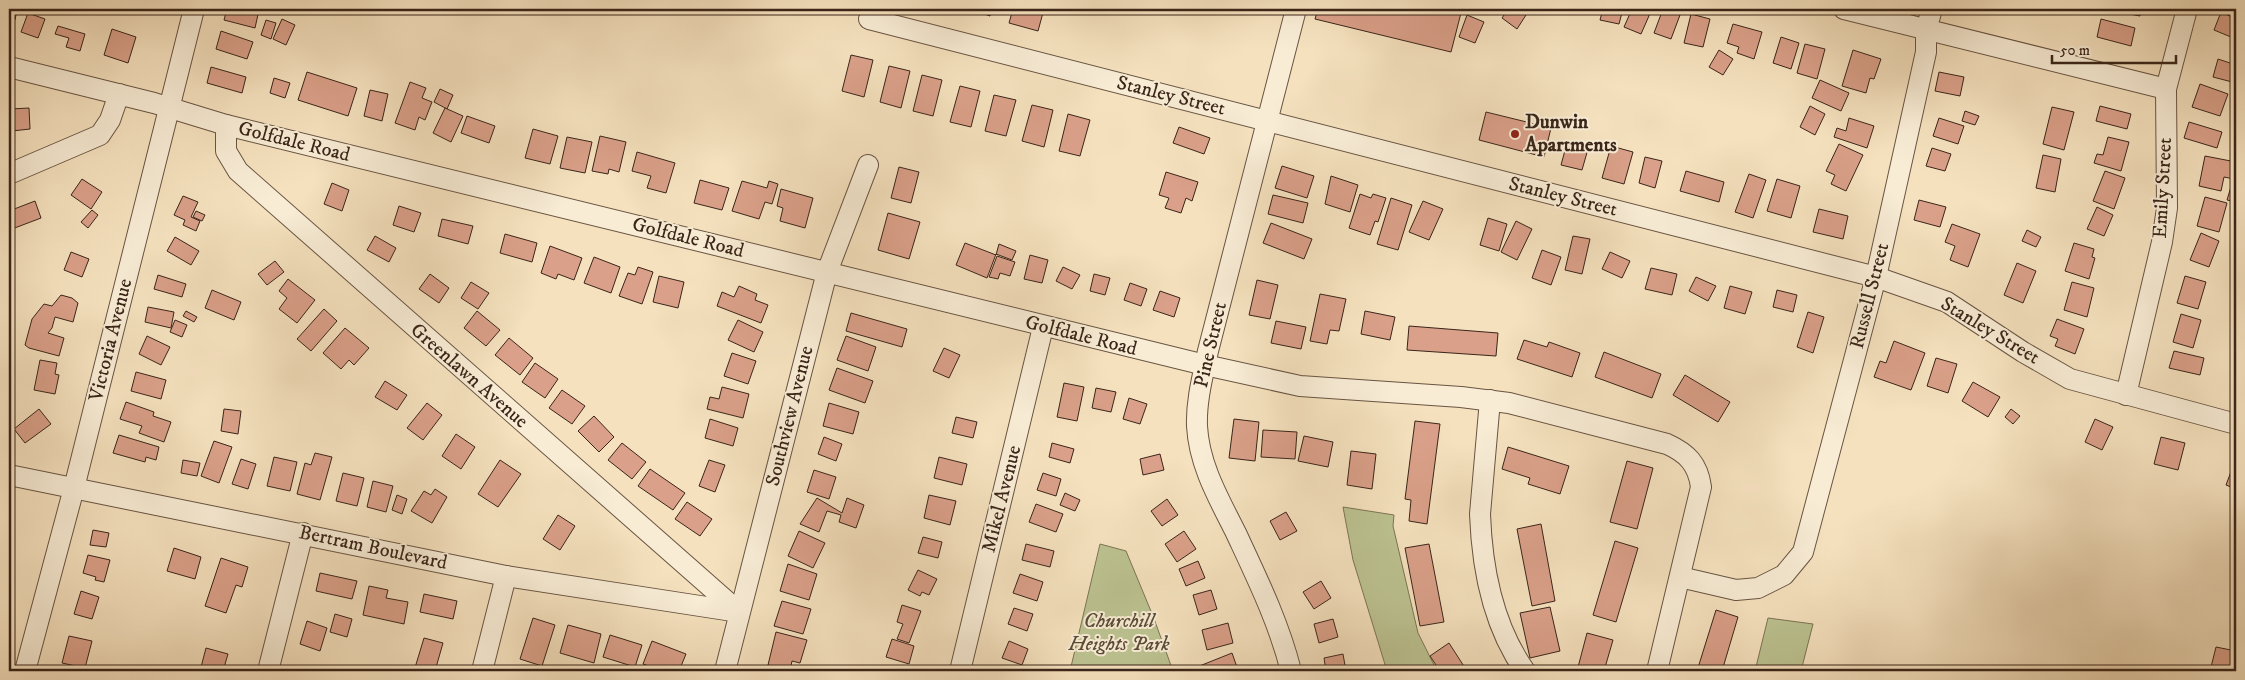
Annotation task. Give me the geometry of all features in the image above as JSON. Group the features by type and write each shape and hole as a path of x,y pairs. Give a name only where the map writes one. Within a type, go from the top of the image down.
{"street":[{"name":"Victoria Avenue","path":"25,671 74,488 194,9"},
{"name":"Pine Street","path":"1291,671 1280,631 1212,484 1202,455 1197,426 1198,399 1205,365 1296,9"},
{"path":"1844,9 2166,89"},
{"name":"Russell Street","path":"1680,577 1736,590 1758,588 1784,575 1803,552 1876,277 1926,52 1926,30 1932,9"},
{"name":"Emily Street","path":"2126,396 2162,242 2167,208 2166,89 2187,9"},
{"name":"Stanley Street","path":"869,19 1876,277 1947,302 2023,352 2070,379 2126,396 2236,424"},
{"name":"Golfdale Road","path":"9,67 169,107 226,125 827,272 1043,327 1205,365 1300,386 1509,403 1667,444 1683,451 1700,473 1702,487 1658,671"},
{"path":"9,174 100,135 110,120 118,94"},
{"name":"Greenlawn Avenue","path":"226,125 226,151 238,171 739,612"},
{"name":"Southview Avenue","path":"725,671 827,272 868,165"},
{"name":"Mikel Avenue","path":"960,671 1043,327"},
{"path":"1490,400 1480,529 1492,601 1508,642 1525,671"},
{"name":"Bertram Boulevard","path":"9,475 302,533 506,576 739,612"},
{"path":"268,671 302,533"},
{"path":"482,671 506,576"}],"green space":[{"path":"1343,507 1394,515 1393,526 1418,633 1437,671 1387,671 1353,560"},
{"name":"Churchill Heights Park","path":"1100,544 1126,551 1173,671 1070,671"},
{"path":"1768,618 1813,624 1801,671 1755,671"}],"building":[{"path":"9,9 17,10 15,20 11,18 9,27"},
{"path":"227,9 259,10 255,28 224,20"},
{"path":"970,9 992,9 990,16"},
{"path":"1013,9 1044,9 1038,31 1009,23"},
{"path":"1318,9 1462,9 1451,52 1315,19"},
{"path":"1508,9 1517,9 1526,15 1517,29 1502,18"},
{"path":"1603,9 1623,9 1619,24 1600,20"},
{"path":"1632,9 1652,9 1641,34 1624,27"},
{"path":"1663,9 1680,15 1671,39 1654,33"},
{"path":"2103,9 2142,9 2140,16"},
{"path":"2221,12 2236,19 2236,26 2231,37 2214,30"},
{"path":"28,13 45,19 38,38 21,32"},
{"path":"1691,14 1710,19 1703,47 1684,43"},
{"path":"1467,15 1484,22 1475,43 1459,37"},
{"path":"282,19 295,25 286,45 273,39"},
{"path":"2101,19 2135,28 2131,46 2097,37"},
{"path":"266,20 276,23 271,39 261,35"},
{"path":"1733,24 1762,32 1754,59 1737,53 1739,47 1727,43"},
{"path":"58,26 85,34 80,51 66,47 69,38 55,34"},
{"path":"112,29 136,37 128,63 104,55"},
{"path":"221,31 253,42 247,59 216,49"},
{"path":"1781,37 1799,43 1791,69 1773,63"},
{"path":"1805,44 1825,49 1817,79 1797,73"},
{"path":"1719,50 1733,59 1723,75 1709,67"},
{"path":"1853,50 1881,59 1874,79 1870,78 1866,93 1842,86"},
{"path":"851,55 873,60 864,97 842,91"},
{"path":"2218,59 2236,65 2236,83 2213,77"},
{"path":"889,66 910,71 901,108 880,102"},
{"path":"211,67 246,77 242,93 207,83"},
{"path":"307,72 357,88 348,116 298,100"},
{"path":"1939,72 1964,77 1960,96 1935,91"},
{"path":"922,75 942,80 933,116 913,111"},
{"path":"274,78 290,83 285,98 270,93"},
{"path":"1820,80 1849,93 1841,111 1812,98"},
{"path":"410,82 426,88 422,98 432,102 425,120 419,117 415,130 395,123"},
{"path":"2200,84 2228,94 2220,116 2192,107"},
{"path":"960,86 980,91 971,127 950,122"},
{"path":"440,89 453,95 447,109 434,102"},
{"path":"370,90 388,94 382,121 364,116"},
{"path":"994,95 1016,100 1006,136 985,131"},
{"path":"1032,105 1053,110 1044,147 1022,141"},
{"path":"1810,106 1825,114 1815,135 1800,127"},
{"path":"2100,106 2131,114 2127,129 2096,121"},
{"path":"2052,107 2074,112 2064,150 2043,144"},
{"path":"29,108 30,129 12,131 10,109"},
{"path":"445,108 463,116 451,142 433,133"},
{"path":"1965,111 1979,116 1975,125 1962,121"},
{"name":"Dunwin Apartments","path":"1486,112 1551,128 1544,157 1479,140"},
{"path":"1068,114 1090,120 1080,156 1059,151"},
{"path":"467,116 495,126 489,143 461,133"},
{"path":"1849,118 1874,126 1867,148 1834,137 1837,128 1846,131"},
{"path":"1939,118 1964,126 1958,144 1933,136"},
{"path":"2189,122 2222,132 2217,148 2184,138"},
{"path":"1179,127 1210,138 1204,154 1173,143"},
{"path":"533,129 558,136 550,164 525,158"},
{"path":"600,136 626,142 619,172 609,169 608,174 592,171"},
{"path":"567,137 592,142 585,173 560,168"},
{"path":"2108,137 2129,142 2121,171 2094,163 2097,154 2103,155"},
{"path":"1567,143 1588,149 1582,170 1561,165"},
{"path":"1839,144 1863,155 1846,191 1831,184 1835,175 1826,171"},
{"path":"1611,146 1633,152 1624,184 1602,178"},
{"path":"1932,148 1951,154 1945,171 1926,166"},
{"path":"637,152 675,163 666,193 647,188 651,176 632,171"},
{"path":"2043,155 2061,159 2055,192 2036,188"},
{"path":"2205,156 2236,162 2234,179 2224,177 2221,191 2199,186"},
{"path":"1645,157 1662,161 1655,188 1639,183"},
{"path":"1282,166 1314,176 1307,198 1275,188"},
{"path":"899,167 919,172 911,203 891,198"},
{"path":"1686,171 1724,182 1719,202 1680,191"},
{"path":"2105,171 2125,178 2114,209 2093,201"},
{"path":"1166,172 1198,182 1192,201 1186,198 1181,213 1165,208 1169,198 1159,195"},
{"path":"1749,174 1766,180 1753,218 1735,212"},
{"path":"1331,176 1358,185 1350,212 1325,204"},
{"path":"82,179 102,192 91,209 71,195"},
{"path":"1777,179 1800,186 1791,218 1767,211"},
{"path":"700,180 729,188 722,210 694,203"},
{"path":"2233,180 2236,181 2236,202 2227,200"},
{"path":"742,181 767,188 769,181 778,184 772,204 765,202 759,219 732,211"},
{"path":"332,183 349,190 342,211 324,204"},
{"path":"781,189 813,198 805,228 780,221 783,208 777,206"},
{"path":"1360,194 1371,198 1373,194 1386,198 1378,222 1375,221 1370,235 1349,228"},
{"path":"1273,195 1308,203 1303,223 1268,214"},
{"path":"183,196 198,202 191,217 200,221 196,231 183,225 185,220 174,215"},
{"path":"2205,197 2227,203 2219,232 2197,226"},
{"path":"1391,198 1412,205 1398,250 1377,244"},
{"path":"1919,200 1946,207 1940,227 1914,220"},
{"path":"35,201 41,218 12,229 9,211"},
{"path":"1423,201 1443,209 1429,240 1409,232"},
{"path":"399,206 421,213 414,232 393,225"},
{"path":"2097,207 2113,215 2104,236 2087,229"},
{"path":"1819,209 1848,216 1843,239 1813,232"},
{"path":"92,210 98,215 88,228 81,222"},
{"path":"196,211 205,215 202,221 193,217"},
{"path":"888,213 920,222 909,259 878,250"},
{"path":"1488,218 1507,224 1499,251 1480,245"},
{"path":"442,219 473,226 468,244 438,236"},
{"path":"1516,221 1532,229 1517,260 1501,252"},
{"path":"1271,223 1312,239 1304,259 1263,243"},
{"path":"1952,224 1980,234 1968,267 1950,260 1955,246 1945,242"},
{"path":"2027,230 2041,237 2036,247 2022,241"},
{"path":"2201,233 2219,241 2209,267 2190,260"},
{"path":"505,234 537,243 532,262 500,253"},
{"path":"375,236 396,248 389,262 367,250"},
{"path":"1573,236 1590,239 1582,274 1565,270"},
{"path":"175,237 199,251 191,265 167,251"},
{"path":"965,243 996,255 987,278 956,265"},
{"path":"2074,243 2094,249 2092,257 2095,258 2089,279 2065,271"},
{"path":"999,244 1016,251 1012,260 996,254"},
{"path":"550,246 582,258 574,280 558,274 556,279 541,273"},
{"path":"1542,250 1561,257 1551,285 1532,278"},
{"path":"71,252 89,259 82,277 64,270"},
{"path":"1610,252 1630,261 1622,278 1602,269"},
{"path":"1030,255 1048,260 1042,283 1024,279"},
{"path":"997,256 1015,262 1010,276 1000,273 998,279 989,277"},
{"path":"594,257 620,267 611,293 584,283"},
{"path":"275,261 284,272 267,285 258,274"},
{"path":"2017,263 2036,271 2023,303 2004,295"},
{"path":"638,267 653,272 642,304 619,296 628,273 635,275"},
{"path":"1063,267 1080,275 1072,289 1056,281"},
{"path":"1651,268 1677,274 1672,295 1645,289"},
{"path":"430,274 449,288 439,303 419,289"},
{"path":"1094,274 1110,278 1105,295 1090,291"},
{"path":"158,275 186,284 182,297 154,289"},
{"path":"659,276 684,282 678,308 653,302"},
{"path":"2185,276 2206,282 2198,309 2177,303"},
{"path":"1696,277 1716,286 1708,301 1689,291"},
{"path":"288,279 315,300 297,323 279,309 287,298 279,291"},
{"path":"1257,280 1278,285 1270,319 1249,315"},
{"path":"471,282 489,293 478,309 461,298"},
{"path":"2072,282 2094,288 2087,317 2064,310"},
{"path":"1130,283 1147,289 1141,306 1124,300"},
{"path":"739,286 757,294 755,300 768,305 761,323 717,306 722,292 734,297"},
{"path":"1730,286 1752,292 1745,314 1724,308"},
{"path":"212,290 241,302 234,320 205,308"},
{"path":"1777,290 1797,295 1793,312 1773,307"},
{"path":"1160,291 1180,298 1174,317 1153,310"},
{"path":"1320,294 1346,299 1339,331 1330,330 1327,344 1310,341"},
{"path":"61,295 72,298 78,303 73,322 55,317 52,328 48,333 64,338 59,356 29,348 25,345 32,319 44,304 52,306"},
{"path":"148,307 174,312 171,328 145,322"},
{"path":"324,309 337,321 311,351 297,339"},
{"path":"186,311 197,317 194,322 183,316"},
{"path":"477,311 500,330 486,346 464,328"},
{"path":"1365,311 1395,317 1390,340 1361,334"},
{"path":"1808,312 1824,317 1813,353 1797,347"},
{"path":"851,313 907,329 902,347 846,331"},
{"path":"2181,314 2201,320 2193,348 2173,342"},
{"path":"2057,319 2084,329 2075,354 2055,346 2058,339 2050,336"},
{"path":"175,320 187,325 182,337 170,332"},
{"path":"738,320 763,332 754,352 728,340"},
{"path":"1276,321 1306,327 1301,349 1271,343"},
{"path":"1409,326 1498,333 1496,356 1407,350"},
{"path":"345,328 369,348 354,365 349,360 341,369 323,353"},
{"path":"147,336 170,347 161,365 139,354"},
{"path":"846,336 876,347 868,371 837,360"},
{"path":"509,338 533,358 520,375 495,355"},
{"path":"1524,340 1547,347 1549,342 1580,353 1572,377 1517,359"},
{"path":"1894,341 1925,353 1911,390 1874,377 1880,361 1886,363"},
{"path":"944,348 960,355 949,378 933,371"},
{"path":"2174,351 2204,358 2200,375 2169,368"},
{"path":"1604,352 1661,374 1652,398 1595,377"},
{"path":"732,353 756,361 748,384 724,376"},
{"path":"1936,358 1957,364 1948,393 1927,386"},
{"path":"40,360 57,363 55,374 59,375 55,394 34,390"},
{"path":"535,363 558,379 545,398 522,382"},
{"path":"837,368 873,381 865,403 829,390"},
{"path":"136,372 166,380 161,399 131,391"},
{"path":"1685,375 1730,402 1718,422 1673,395"},
{"path":"385,381 407,395 397,410 375,397"},
{"path":"1973,382 2000,397 1988,417 1962,401"},
{"path":"1064,383 1084,387 1077,421 1057,417"},
{"path":"722,387 749,394 743,418 707,409 710,397 719,399"},
{"path":"1096,388 1116,392 1111,412 1092,408"},
{"path":"562,390 585,406 572,424 549,408"},
{"path":"1129,398 1147,404 1140,424 1123,419"},
{"path":"126,402 154,412 153,416 171,422 164,442 139,433 142,426 120,419"},
{"path":"427,403 442,415 423,440 407,428"},
{"path":"829,403 859,412 853,434 823,426"},
{"path":"39,409 51,424 25,443 14,429"},
{"path":"224,409 241,411 238,434 221,431"},
{"path":"2011,409 2020,416 2013,424 2005,417"},
{"path":"594,416 614,437 599,452 578,431"},
{"path":"956,417 977,422 973,438 952,433"},
{"path":"710,419 738,428 733,446 705,438"},
{"path":"1234,419 1259,422 1255,461 1229,458"},
{"path":"2095,419 2113,427 2102,450 2085,442"},
{"path":"1415,421 1440,424 1427,524 1409,521 1411,500 1405,499"},
{"path":"1263,430 1297,432 1295,459 1261,457"},
{"path":"456,434 475,447 461,469 442,456"},
{"path":"119,435 159,447 156,460 146,457 145,462 113,453"},
{"path":"1304,436 1333,442 1328,467 1298,461"},
{"path":"824,437 842,444 836,461 818,454"},
{"path":"2161,437 2185,443 2178,470 2154,464"},
{"path":"214,441 232,447 219,483 201,476"},
{"path":"622,443 646,462 632,479 608,460"},
{"path":"1052,443 1074,449 1070,463 1049,457"},
{"path":"1508,447 1569,466 1560,494 1528,484 1530,478 1502,469"},
{"path":"1351,451 1376,454 1372,489 1347,485"},
{"path":"315,453 332,457 320,500 297,494 305,463 311,465"},
{"path":"1160,454 1164,470 1143,475 1140,459"},
{"path":"274,457 297,462 290,491 267,486"},
{"path":"939,457 967,464 962,485 934,478"},
{"path":"241,459 256,464 248,489 232,484"},
{"path":"183,460 200,463 197,476 181,473"},
{"path":"500,460 521,474 498,507 478,494"},
{"path":"709,460 725,465 715,492 699,486"},
{"path":"1627,461 1653,468 1637,529 1610,522"},
{"path":"2236,461 2236,489 2226,485"},
{"path":"650,469 685,493 673,510 638,486"},
{"path":"814,470 836,477 829,499 807,492"},
{"path":"343,473 364,478 357,506 336,501"},
{"path":"1043,473 1061,479 1056,496 1037,490"},
{"path":"373,481 393,486 386,512 367,507"},
{"path":"435,489 447,497 432,523 411,511 424,491 431,495"},
{"path":"1065,493 1080,500 1075,511 1060,505"},
{"path":"397,495 407,499 402,514 392,510"},
{"path":"929,495 956,501 950,525 924,518"},
{"path":"817,498 842,513 847,498 864,505 856,528 839,522 841,515 827,511 819,532 800,524"},
{"path":"1167,499 1178,515 1162,526 1151,511"},
{"path":"687,502 712,519 700,536 675,519"},
{"path":"1036,504 1063,514 1056,532 1029,522"},
{"path":"1286,512 1297,531 1280,540 1270,521"},
{"path":"558,515 575,526 560,550 543,539"},
{"path":"1541,524 1555,601 1532,606 1517,529"},
{"path":"93,530 109,533 106,547 90,545"},
{"path":"799,531 825,543 813,568 788,556"},
{"path":"1184,531 1196,549 1177,562 1165,544"},
{"path":"923,537 942,542 938,558 918,553"},
{"path":"1615,541 1638,548 1616,622 1593,615"},
{"path":"1026,544 1054,551 1050,567 1022,560"},
{"path":"1429,544 1444,622 1420,626 1405,548"},
{"path":"174,548 201,557 195,579 167,571"},
{"path":"88,555 110,560 104,582 95,580 96,577 83,573"},
{"path":"221,558 248,567 242,587 236,585 226,613 205,606"},
{"path":"1198,561 1205,578 1186,586 1179,569"},
{"path":"788,564 817,574 809,600 780,591"},
{"path":"918,570 937,579 929,595 922,592 920,596 908,590"},
{"path":"320,573 357,581 352,599 316,591"},
{"path":"1020,574 1043,582 1037,601 1013,593"},
{"path":"1321,581 1331,598 1314,609 1303,592"},
{"path":"369,586 388,590 386,598 408,602 404,624 363,615"},
{"path":"1211,590 1217,609 1199,615 1193,595"},
{"path":"81,591 99,597 92,619 74,614"},
{"path":"424,594 457,601 453,619 420,612"},
{"path":"782,601 811,609 803,634 774,626"},
{"path":"902,605 921,611 909,643 897,639 903,624 897,622"},
{"path":"1550,607 1560,651 1530,658 1520,613"},
{"path":"1014,608 1033,614 1027,631 1008,624"},
{"path":"1716,610 1738,617 1722,671 1697,671"},
{"path":"335,614 352,619 347,637 330,632"},
{"path":"533,618 555,625 542,666 520,659"},
{"path":"1333,619 1338,637 1319,643 1314,624"},
{"path":"307,621 327,628 320,651 300,644"},
{"path":"1228,623 1233,643 1207,650 1202,630"},
{"path":"568,625 601,634 594,663 560,653"},
{"path":"776,632 807,640 800,663 792,661 790,671 768,665"},
{"path":"1587,633 1613,640 1604,671 1577,671"},
{"path":"610,635 642,645 635,667 603,657"},
{"path":"69,636 92,641 85,668 62,663"},
{"path":"424,638 443,643 435,671 414,671"},
{"path":"892,639 914,646 909,664 886,657"},
{"path":"652,641 686,654 679,671 663,671 643,664"},
{"path":"1009,641 1028,649 1022,665 1002,658"},
{"path":"1449,643 1467,671 1440,671 1430,656"},
{"path":"2216,647 2236,651 2236,671 2210,671"},
{"path":"206,648 228,654 223,671 200,671"},
{"path":"1232,653 1238,670 1199,671 1197,667"},
{"path":"1343,654 1346,671 1326,671 1324,658"}],"place":[{"name":"Dunwin Apartments","path":"1515,134"}]}
